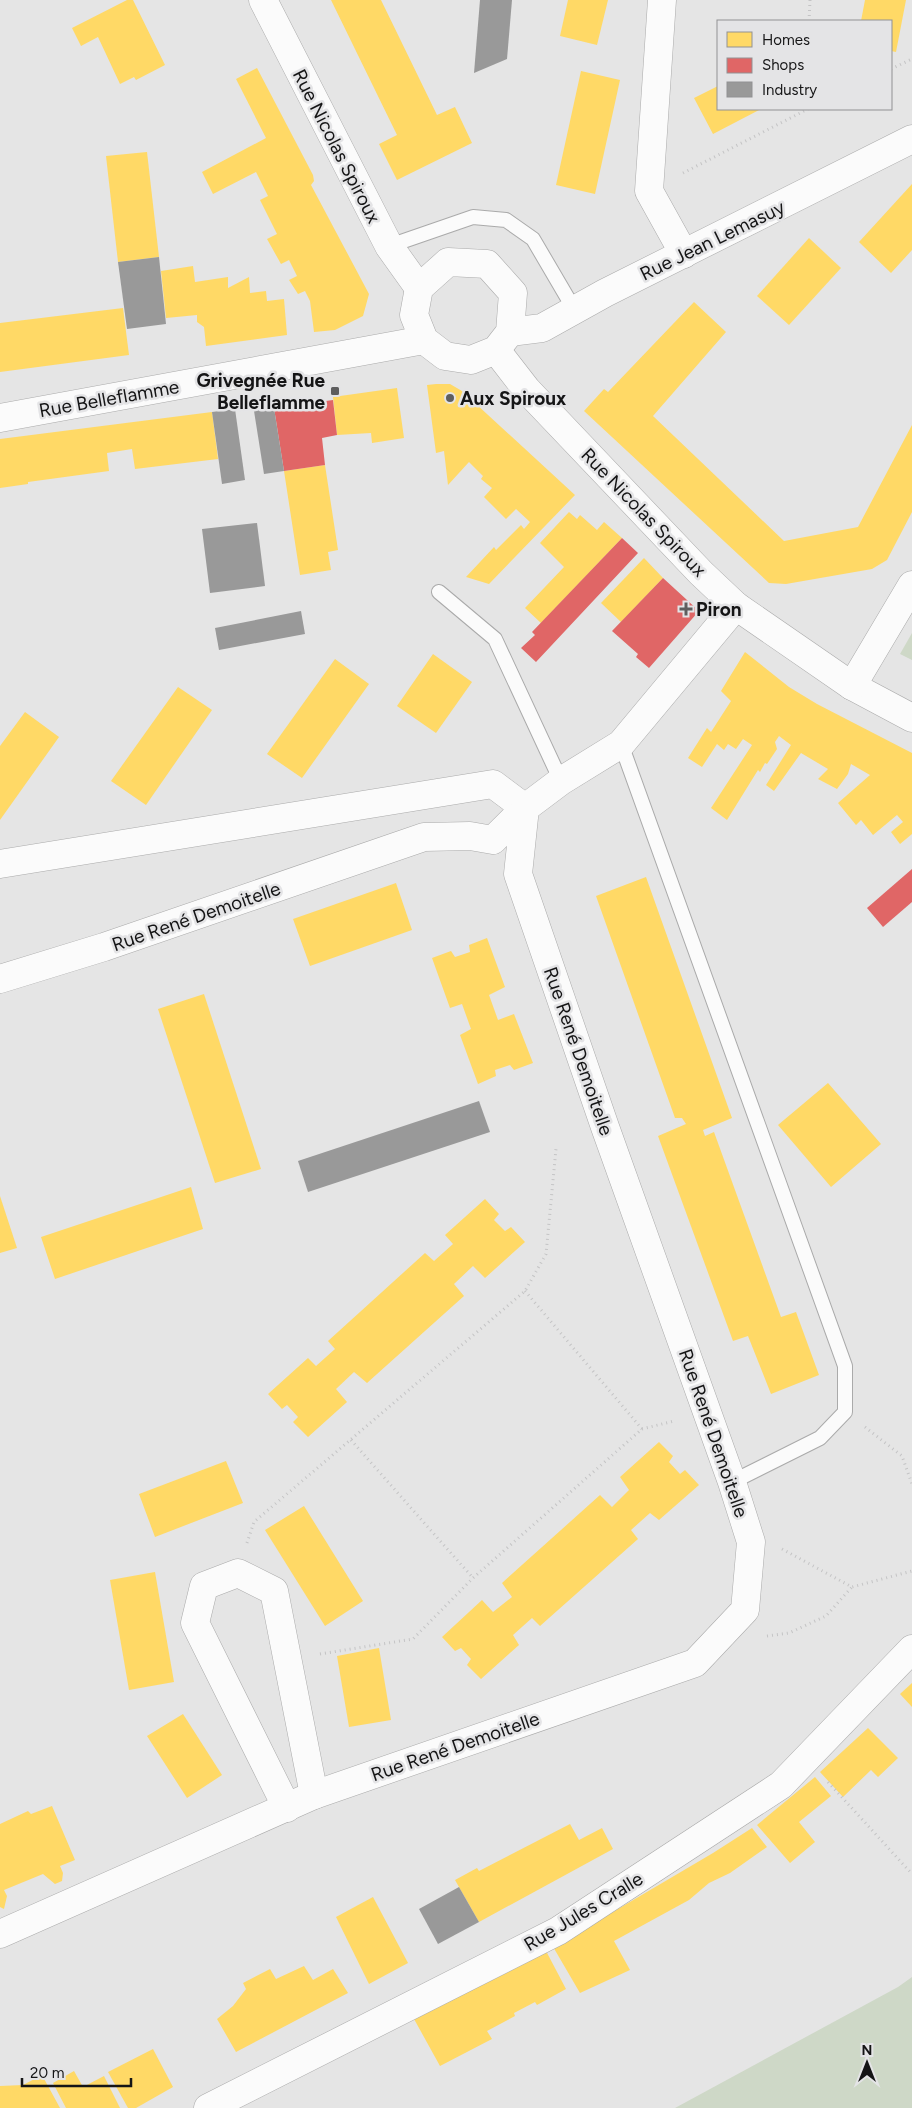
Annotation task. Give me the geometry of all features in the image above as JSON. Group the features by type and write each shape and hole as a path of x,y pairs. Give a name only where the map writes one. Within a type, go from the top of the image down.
{"street":[{"name":"Rue Nicolas Spiroux","path":"262,0 389,246 419,288"},
{"path":"662,0 649,190 684,254"},
{"name":"Rue Jean Lemasuy","path":"503,341 542,328 574,309 912,139"},
{"path":"448,262 487,264 512,293 503,341 471,360 445,356 424,340 414,314 419,288 448,262"},
{"name":"Rue Belleflamme","path":"0,418 424,340"},
{"name":"Rue Nicolas Spiroux","path":"503,341 534,397 701,573 736,606 852,686 912,718"},
{"path":"852,686 912,585"},
{"name":"Rue René Demoitelle","path":"0,979 104,947 424,837 470,836 493,840 525,808 561,781 621,744 736,606"},
{"path":"0,864 493,784 525,808"},
{"name":"Rue René Demoitelle","path":"0,1934 314,1795 695,1663 745,1610 751,1542 732,1482 605,1127 518,874 525,808"},
{"path":"287,1808 195,1623 204,1586 238,1573 274,1591 314,1795"},
{"name":"Rue Jules Cralle","path":"208,2108 558,1931 780,1785 912,1649"}],"lane":[{"path":"389,246 474,217 506,220 533,239 574,309"},
{"path":"439,592 495,638 561,781"},
{"path":"621,744 845,1366 845,1412 820,1438 732,1482"}],"path":[{"path":"809,20 810,0"},
{"path":"892,69 912,59"},
{"path":"649,190 806,110"},
{"path":"238,1573 254,1522 525,1291 546,1254 556,1148"},
{"path":"525,1291 642,1429"},
{"path":"287,1659 413,1639 473,1578 642,1429 707,1412"},
{"path":"845,1412 902,1456 912,1484"},
{"path":"351,1440 473,1578"},
{"path":"751,1542 770,1542 852,1588"},
{"path":"721,1636 737,1640 789,1633 826,1616 852,1588 912,1571"},
{"path":"807,1758 912,1874"}],"green space":[{"path":"912,633 912,660 900,654"},
{"path":"912,1977 912,2108 675,2108 898,1987"}],"building: Homes":[{"path":"127,0 133,0 165,65 136,80 134,77 120,84 98,37 81,46 72,28"},
{"path":"331,0 381,0 437,115 455,107 472,143 397,180 379,144 397,135"},
{"path":"568,0 608,0 597,45 560,36"},
{"path":"865,0 906,0 896,52 892,51 892,20 861,20"},
{"path":"257,68 313,175 314,181 311,185 369,294 363,316 335,330 314,332 310,301 305,291 298,294 289,280 297,276 289,260 281,264 267,239 277,234 260,200 268,196 256,172 213,194 202,172 266,138 236,79"},
{"path":"581,71 620,80 595,194 556,185"},
{"path":"717,86 717,110 759,110 713,134 694,98"},
{"path":"147,152 159,257 118,262 106,156"},
{"path":"912,184 912,250 891,273 859,242"},
{"path":"809,238 841,268 789,325 757,296"},
{"path":"193,266 195,282 228,277 228,288 249,277 250,293 266,291 267,301 284,299 287,335 206,346 204,327 197,322 197,315 166,318 161,271"},
{"path":"694,302 726,332 653,416 784,541 858,527 912,425 912,512 887,560 872,569 786,584 769,583 584,411 604,389 608,392"},
{"path":"123,308 129,355 0,372 0,323"},
{"path":"450,384 462,391 575,495 489,584 466,577 494,547 496,550 521,525 524,529 530,522 516,509 506,519 484,497 492,488 481,479 483,476 469,462 448,485 444,451 436,453 427,385"},
{"path":"397,388 404,438 372,443 371,433 337,435 333,397"},
{"path":"212,412 218,459 135,469 132,449 107,453 109,471 28,482 28,484 0,488 0,439"},
{"path":"325,465 338,550 328,552 331,570 300,575 284,471"},
{"path":"569,512 577,519 580,515 597,530 604,522 622,538 541,623 525,608 564,567 540,543"},
{"path":"644,558 663,578 621,622 601,603"},
{"path":"745,652 789,687 817,704 912,753 912,834 900,844 891,832 903,822 897,815 873,835 861,820 856,825 838,803 870,775 851,764 848,774 837,789 818,779 828,769 801,753 774,791 766,785 791,745 779,736 775,742 777,749 760,772 758,770 727,820 711,808 752,745 743,739 736,749 728,744 724,750 717,744 702,767 688,758 707,728 711,732 731,701 721,691"},
{"path":"433,654 472,682 436,733 397,706"},
{"path":"335,659 369,684 302,778 267,754"},
{"path":"178,687 212,710 146,805 111,781"},
{"path":"25,712 59,737 0,820 0,746"},
{"path":"646,877 732,1118 703,1130 705,1136 714,1132 781,1317 796,1312 819,1375 771,1394 748,1336 733,1341 658,1136 686,1124 682,1118 675,1118 596,896"},
{"path":"396,883 412,930 310,966 293,919"},
{"path":"487,938 505,987 489,995 498,1020 514,1014 533,1063 514,1070 510,1065 495,1070 496,1076 478,1084 460,1035 471,1029 462,1004 450,1008 432,958 451,951 455,957 470,952 469,945"},
{"path":"204,994 261,1169 215,1183 158,1009"},
{"path":"828,1083 881,1144 831,1187 778,1125"},
{"path":"191,1187 203,1229 55,1279 41,1237"},
{"path":"0,1196 17,1248 0,1253"},
{"path":"485,1199 499,1214 494,1220 505,1231 511,1227 525,1242 485,1278 473,1266 454,1284 464,1296 367,1383 354,1372 336,1389 347,1402 308,1437 293,1422 298,1417 287,1405 282,1409 268,1394 308,1358 316,1366 335,1349 328,1341 425,1253 434,1261 453,1244 445,1235"},
{"path":"659,1442 673,1456 669,1462 680,1474 685,1470 699,1485 659,1520 650,1513 631,1530 638,1539 540,1626 532,1618 513,1635 519,1645 481,1679 467,1665 471,1659 461,1648 455,1651 442,1637 482,1600 493,1612 512,1597 502,1583 600,1495 612,1507 629,1490 620,1477"},
{"path":"226,1461 243,1503 155,1537 139,1494"},
{"path":"304,1506 363,1601 325,1626 265,1530"},
{"path":"155,1572 174,1682 129,1690 110,1580"},
{"path":"379,1648 391,1720 349,1727 337,1656"},
{"path":"912,1683 912,1707 900,1694"},
{"path":"183,1714 222,1775 187,1798 147,1736"},
{"path":"868,1728 898,1758 878,1777 871,1770 843,1797 820,1772"},
{"path":"815,1777 831,1796 799,1822 815,1842 790,1863 757,1825"},
{"path":"52,1806 75,1860 60,1866 63,1873 62,1881 55,1884 43,1874 4,1890 7,1896 4,1909 0,1907 0,1824 28,1811 31,1814"},
{"path":"570,1824 579,1840 602,1828 613,1849 479,1922 455,1880 477,1868 479,1871"},
{"path":"752,1828 767,1847 730,1873 709,1883 689,1900 614,1941 630,1970 580,1993 552,1945 601,1919"},
{"path":"373,1897 408,1963 369,1984 336,1917"},
{"path":"545,1949 566,1989 537,2005 535,2002 514,2013 515,2016 487,2031 492,2039 440,2066 414,2019"},
{"path":"304,1966 313,1980 333,1969 348,1993 236,2052 217,2019 233,2006 246,1989 243,1983 270,1969 276,1979"},
{"path":"153,2049 173,2087 136,2108 128,2108 108,2072"},
{"path":"74,2071 83,2087 104,2076 120,2108 66,2108 53,2083"},
{"path":"42,2075 60,2108 0,2108 0,2086 23,2085"}],"building: Shops":[{"path":"333,400 337,435 322,438 325,465 284,471 274,408"},
{"path":"622,538 638,553 536,662 521,648 535,635 532,632"},
{"path":"663,578 699,611 649,668 636,657 638,654 612,631"},
{"path":"912,869 912,902 883,927 867,908"}],"building: Industry":[{"path":"480,0 512,0 507,59 474,73"},
{"path":"159,257 166,324 127,329 118,262"},
{"path":"274,408 284,471 264,474 254,411"},
{"path":"235,409 245,480 222,484 212,412"},
{"path":"257,523 265,586 210,593 202,529"},
{"path":"301,611 305,634 219,650 215,628"},
{"path":"479,1101 490,1132 308,1192 298,1161"},
{"path":"459,1887 479,1922 438,1944 419,1909"}],"place":[{"name":"Grivegnée Rue Belleflamme","path":"335,391"},
{"name":"Aux Spiroux","path":"450,398"},
{"name":"Piron","path":"686,609"}]}
